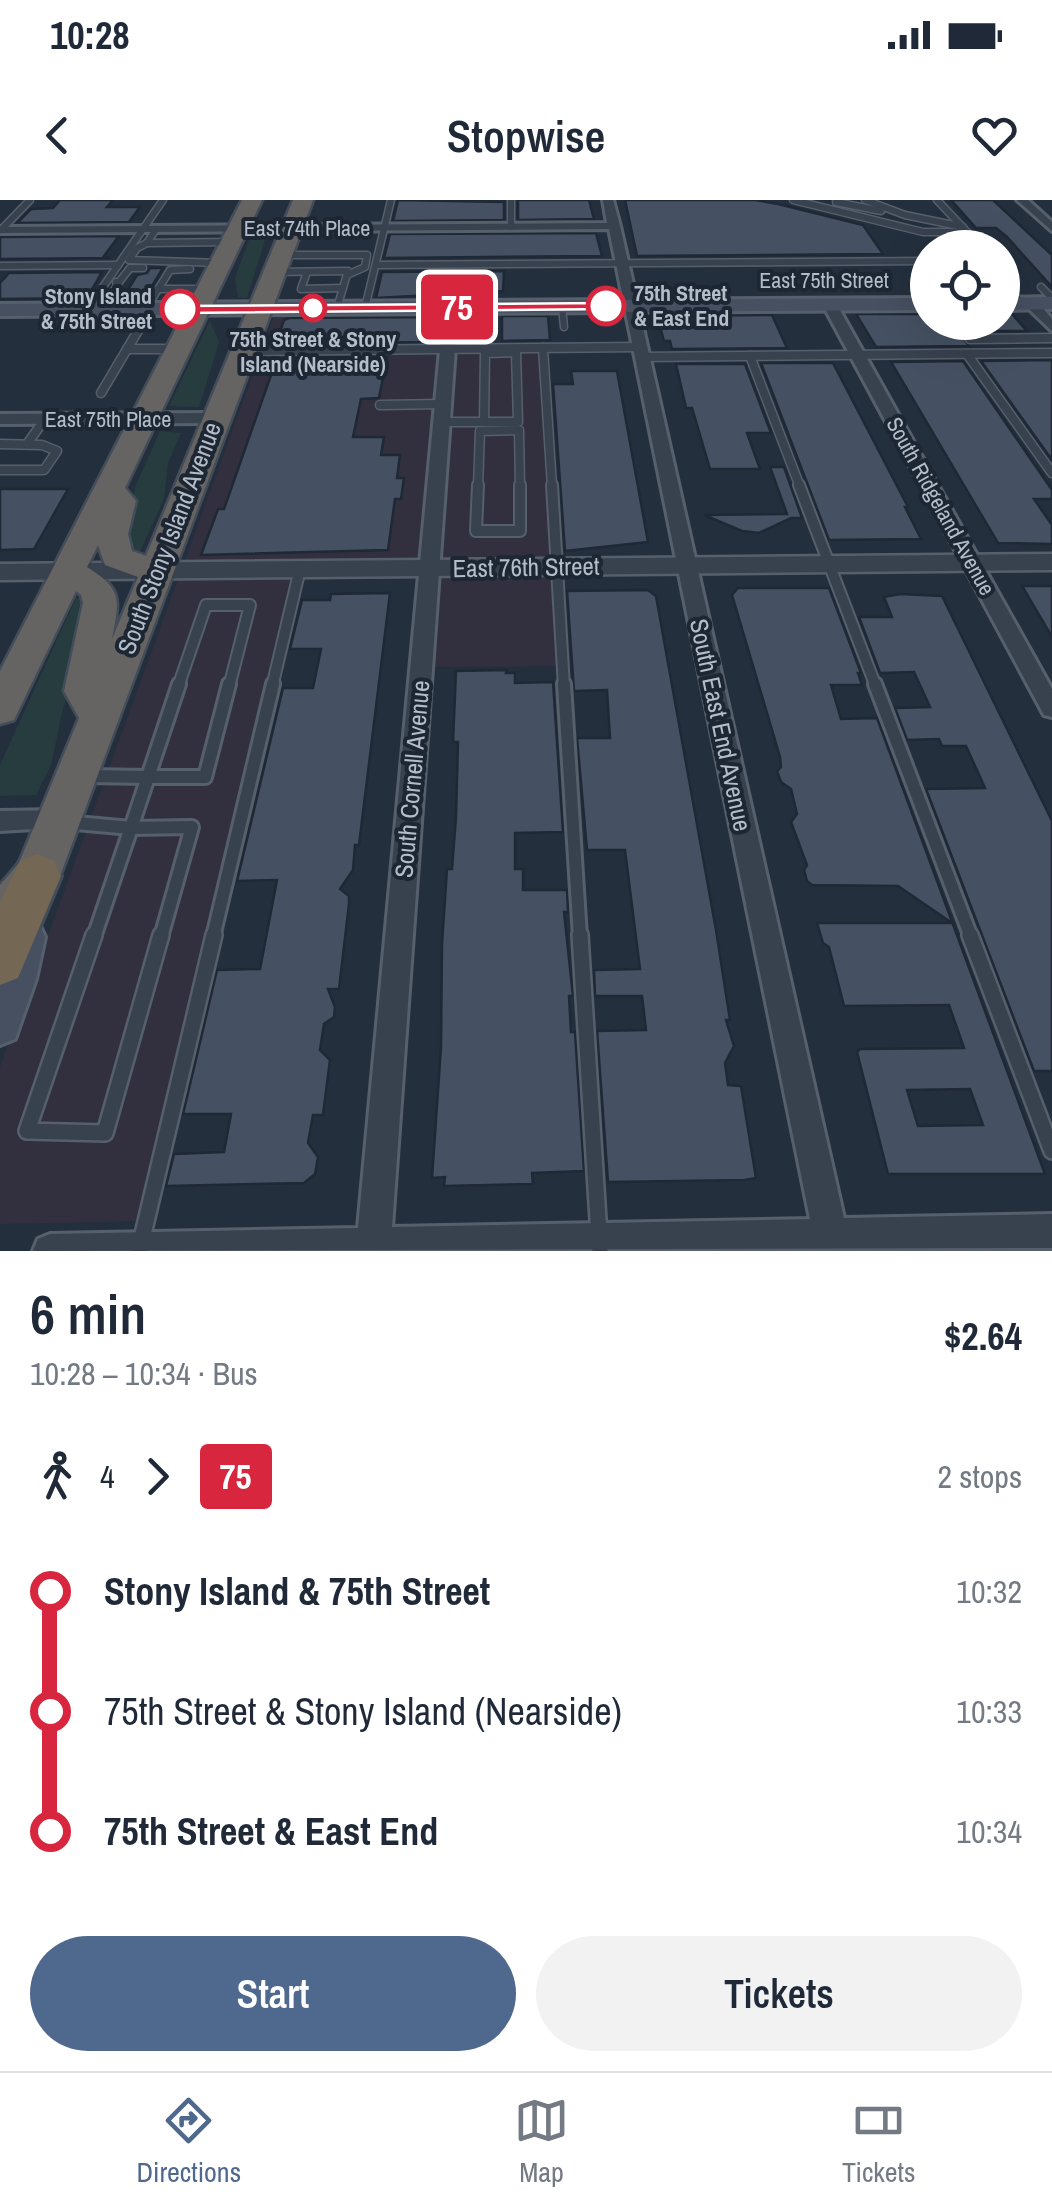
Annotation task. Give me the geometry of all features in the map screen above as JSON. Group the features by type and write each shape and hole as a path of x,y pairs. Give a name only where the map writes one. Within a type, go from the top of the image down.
{"highway":[{"path":"0,709 252,200"},
{"name":"South Stony Island Avenue","path":"0,920 37,876 303,200"},
{"path":"220,266 230,268 227,284 237,299 260,309"},
{"path":"220,266 225,322 222,364 239,361"},
{"path":"109,489 120,501 112,534 118,557 156,570"},
{"path":"68,572 98,589 96,637 82,691 99,718"},
{"path":"0,960 37,876"}],"main road":[{"name":"East 75th Street","path":"0,310 95,310 142,319 220,266 260,309 340,298 365,308 451,307 563,317 631,306 910,304"},
{"name":"South Stony Island Avenue","path":"0,1024 16,979 37,876"}],"street":[{"name":"South East End Avenue","path":"608,200 832,1243"},
{"path":"1022,200 1052,228"},
{"name":"East 74th Place","path":"0,230 150,229 220,266 292,228 614,226"},
{"path":"1033,300 1052,327"},
{"name":"South Ridgeland Avenue","path":"830,305 1052,708"},
{"name":"South Cornell Avenue","path":"373,1248 451,307"},
{"name":"East 75th Place","path":"0,420 216,418"},
{"name":"East 76th Street","path":"0,572 1052,562"},
{"path":"0,821 60,820"},
{"path":"50,1251 832,1243 1052,1232"}],"lane":[{"path":"0,230 30,200"},
{"path":"147,243 163,200"},
{"path":"365,308 391,200"},
{"path":"511,200 511,227"},
{"path":"793,200 915,230"},
{"path":"828,200 965,230"},
{"path":"865,200 905,215"},
{"path":"938,200 965,230"},
{"path":"95,310 106,282 150,229"},
{"path":"147,243 220,266 129,260 137,248 147,243"},
{"path":"278,264 367,255 365,267 347,275"},
{"path":"376,265 910,261"},
{"path":"278,264 308,272 348,271 340,298 301,289 308,272"},
{"path":"0,266 118,265"},
{"path":"95,310 130,268 220,266"},
{"path":"158,289 220,266"},
{"path":"101,393 170,270"},
{"path":"106,282 120,282"},
{"path":"1020,338 1052,338"},
{"path":"127,350 179,348"},
{"path":"543,348 600,1246"},
{"path":"485,351 543,348 750,356 1052,354"},
{"path":"239,361 448,349 516,352 518,422 497,426 480,430 476,531 520,531 519,430 497,426 443,413 380,405"},
{"path":"484,422 485,351"},
{"path":"967,354 1052,474"},
{"path":"750,356 1052,1151"},
{"path":"27,444 45,419"},
{"path":"0,444 27,444 57,451 44,470 0,470"},
{"path":"139,1250 300,569"},
{"path":"60,820 100,829 131,828 192,827 105,1133 27,1131 131,828 148,776 206,604 250,604 205,777 148,776 76,776"}],"shaded area":[{"path":"441,313 437,348 543,348 563,666 430,667 438,558 302,559 146,1221 0,1224 0,1067 275,314"}],"green space":[{"path":"250,237 266,237 247,298 238,297 235,278"},
{"path":"210,321 219,342 199,407 169,406"},
{"path":"160,431 181,433 168,463 164,499 138,556 120,553 136,485"},
{"path":"90,596 88,647 63,708 51,765 36,795 0,796 0,765 76,598"}],"building":[{"path":"60,200 113,200 107,207 140,207 129,222 17,223 31,209 53,208"},
{"path":"398,200 504,202 504,220 393,221"},
{"path":"518,200 589,200 594,219 518,220"},
{"path":"625,200 755,200 778,204 863,225 883,254 637,256"},
{"path":"951,200 993,200 1052,255 1052,287 1020,251 1020,230 976,228"},
{"path":"596,233 602,256 384,258 390,234"},
{"path":"119,236 104,256 110,258 0,259 0,237"},
{"path":"150,268 163,268 146,296 124,296 137,275"},
{"path":"504,271 503,291 376,298 382,272"},
{"path":"102,272 87,298 0,299 0,283 9,273"},
{"path":"856,314 910,314 910,340 965,340 969,346 876,347"},
{"path":"772,315 787,348 672,349 670,341 664,341 657,316"},
{"path":"502,316 548,316 550,340 502,341"},
{"path":"429,317 426,342 276,343 284,320"},
{"path":"387,357 379,398 361,399 353,437 384,437 381,455 400,455 397,478 404,478 401,499 395,499 388,550 201,555 218,509 224,509 277,358"},
{"path":"1052,360 1052,460 981,361"},
{"path":"963,361 1052,490 1052,499 1034,499 1052,525 1052,544 998,543 891,362"},
{"path":"761,363 833,363 921,539 829,540"},
{"path":"676,364 745,364 771,433 747,433 760,469 710,469 692,408 686,408"},
{"path":"571,371 617,371 648,542 565,551 553,384 573,384"},
{"path":"770,467 784,467 802,518 791,518 759,533 742,531 704,515 787,514"},
{"path":"0,489 68,489 34,549 0,550"},
{"path":"1022,586 1052,586 1052,637"},
{"path":"738,588 829,588 861,673 862,685 831,685 841,719 877,718 1045,1174 888,1174 857,1052 964,1048 949,1005 844,1006 829,947 823,943 817,923 952,923 898,886 812,885 807,881 807,865 791,822 797,814 791,789 781,782 777,771 781,767 780,757 732,595","holes":["970,1089 983,1125 918,1126 907,1090"]},
{"path":"648,590 656,596 716,930 730,1020 726,1020 734,1046 725,1063 728,1085 741,1086 756,1178 745,1180 608,1182 597,1031 646,1030 642,996 595,996 594,970 640,969 625,850 587,850 577,738 610,738 607,690 574,691 567,591"},
{"path":"390,593 359,845 355,845 353,870 340,889 349,896 349,904 339,989 328,989 335,1007 334,1017 324,1024 320,1050 330,1060 323,1115 313,1115 308,1143 318,1157 315,1174 304,1183 166,1186 174,1154 224,1152 231,1114 183,1114 217,970 260,969 277,880 237,881 283,688 313,688 321,649 290,649 302,600 330,600 331,594"},
{"path":"942,596 1052,821 1052,1071 1034,1071 926,789 985,788 966,746 942,746 939,739 907,740 895,708 930,707 914,672 880,673 859,617 892,617 884,597"},
{"path":"507,670 506,673 515,673 515,683 553,682 563,832 515,833 515,869 523,869 523,890 567,890 568,912 564,912 573,996 569,996 571,1032 575,1032 584,1171 532,1173 533,1184 444,1186 445,1177 432,1178 441,1047 442,944 447,869 452,869 456,817 456,671"}],"bus line":[{"name":"75","path":"180,309 606,306"}],"place":[{"name":"75th Street & East End","path":"606,306"},
{"name":"75th Street & Stony Island (Nearside)","path":"313,308"},
{"name":"Stony Island & 75th Street","path":"180,309"}]}
